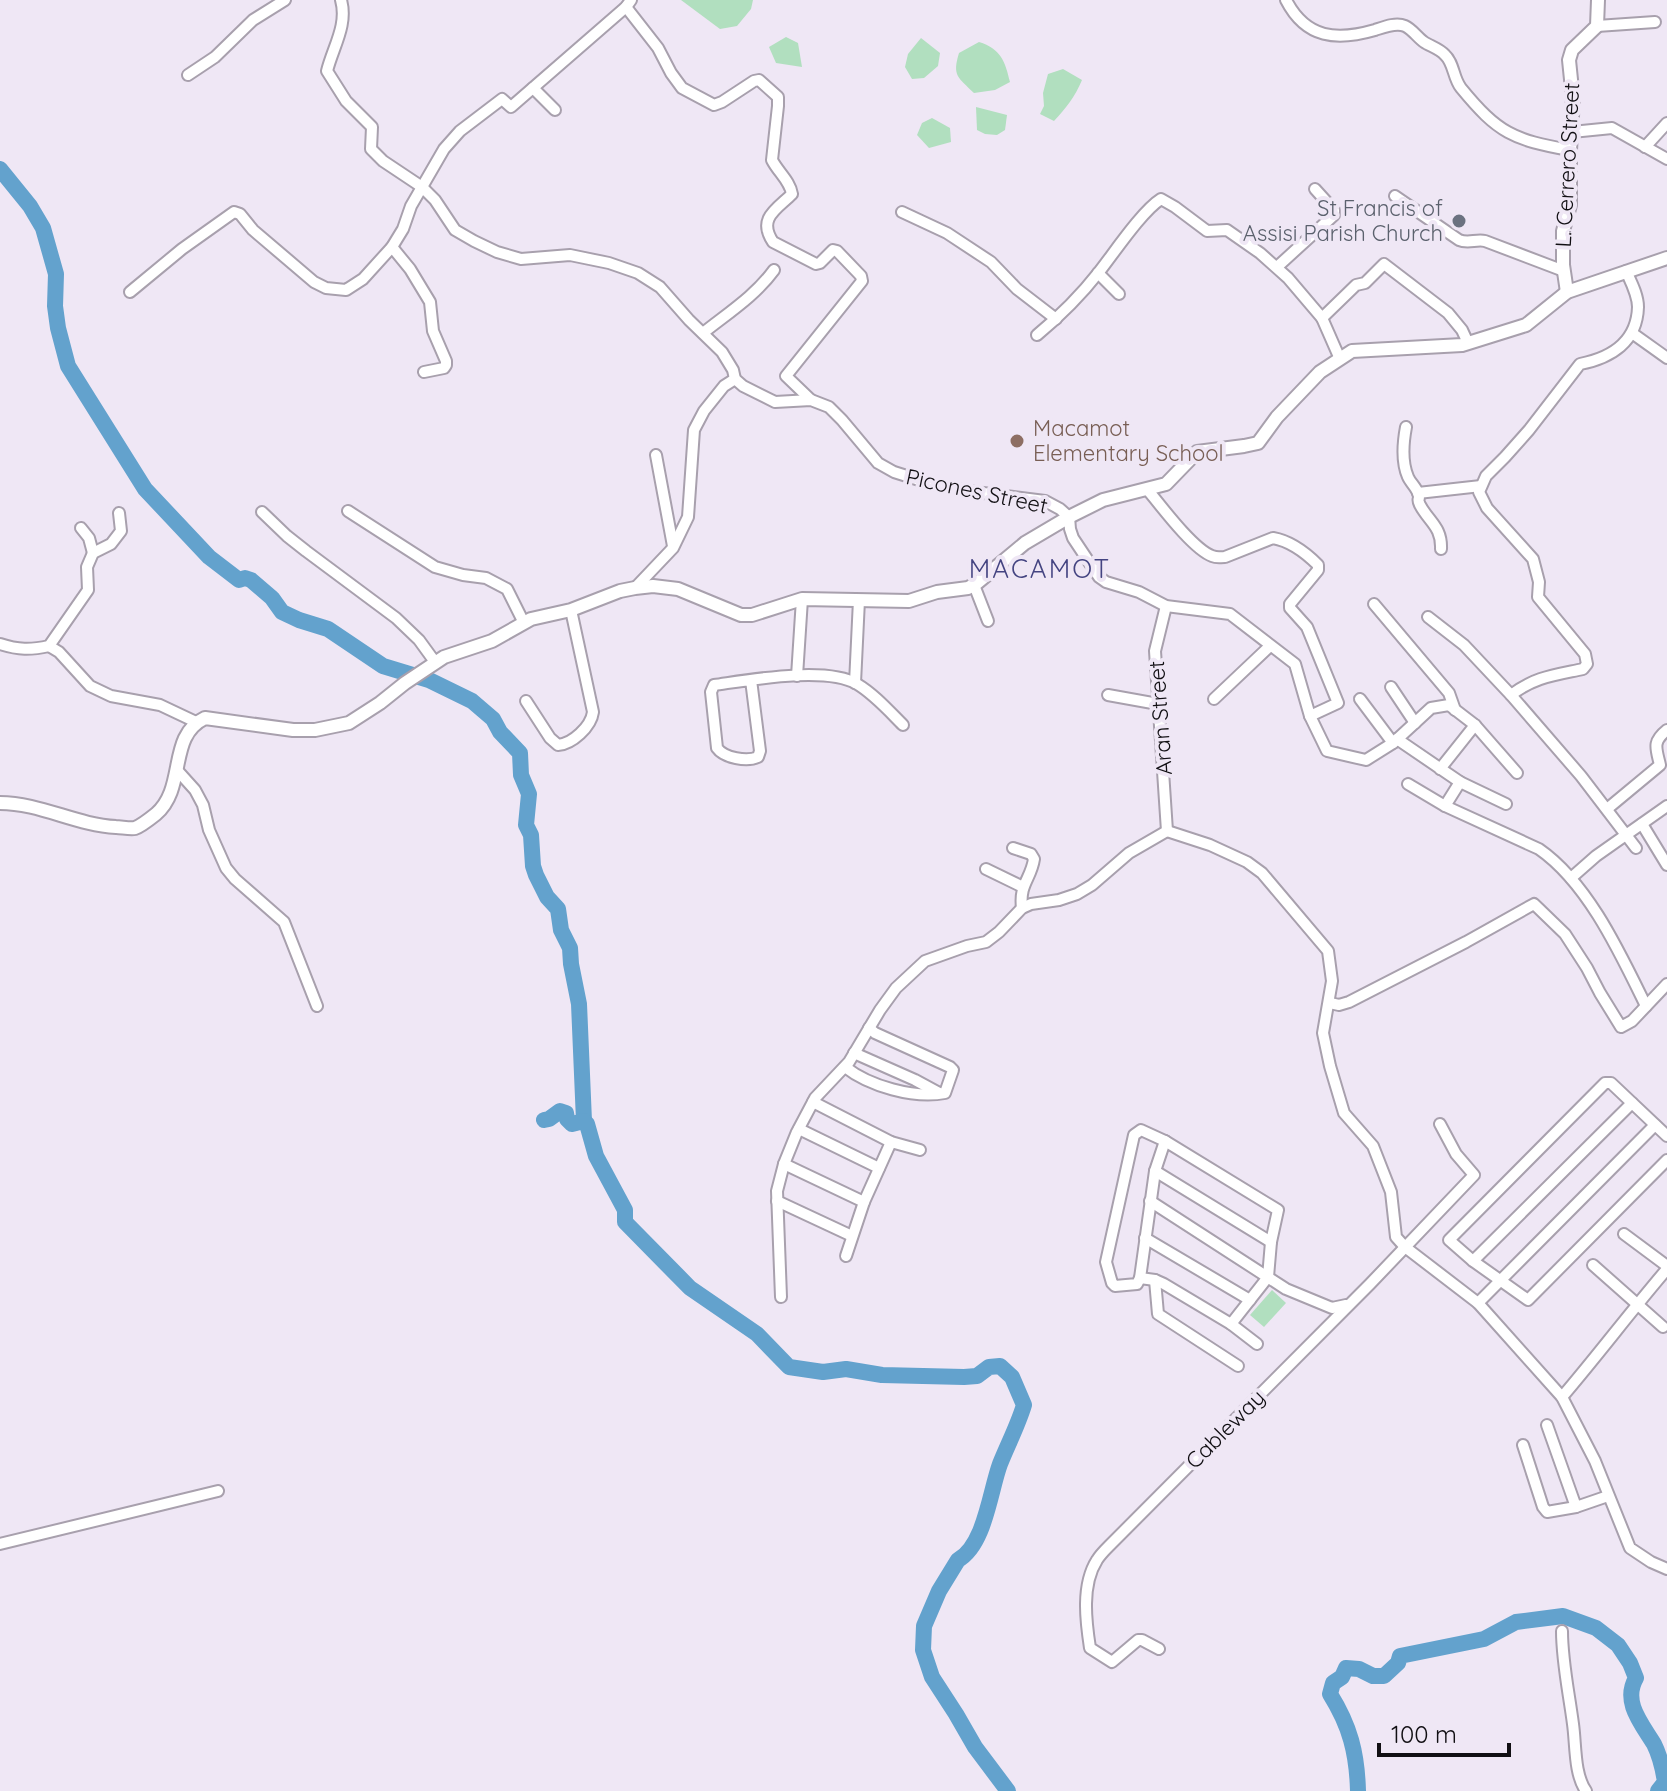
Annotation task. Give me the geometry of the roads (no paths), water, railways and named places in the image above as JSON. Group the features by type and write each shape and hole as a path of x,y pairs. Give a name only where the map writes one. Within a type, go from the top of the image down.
{"street":[{"path":"188,75 215,57 253,20 285,0"},
{"path":"341,0 343,26 327,71 346,101 372,127 371,149 383,161 422,187 455,230 497,252 521,259 570,255 638,273 660,287 722,352 735,379 751,391 775,402 811,400"},
{"path":"1286,0 1311,29 1327,35 1342,37 1390,25 1406,26 1422,41 1445,55 1460,87 1493,124 1525,141 1570,150"},
{"path":"1598,0 1597,26 1655,22"},
{"path":"130,292 234,212 240,214 253,230 314,282 337,290 352,288 392,247 403,229 411,206 444,149 460,131 502,99 511,107 628,4"},
{"name":"Picones Street","path":"628,4 682,88 714,105 759,80 778,97 772,160 791,186 792,194 769,213 769,236 773,242 816,264 833,250 837,251 861,276 862,281 786,376 811,400 829,407 878,463 894,472 968,491 1045,501 1069,517"},
{"name":"L. Cerrero Street","path":"1567,292 1563,231 1570,205 1572,77 1569,60 1572,50 1597,26"},
{"path":"533,88 555,110"},
{"path":"1645,147 1667,123"},
{"path":"1572,132 1612,128 1667,159"},
{"path":"1277,267 1334,215 1334,210 1315,189"},
{"path":"1395,196 1459,240 1485,241 1564,271"},
{"path":"1037,335 1098,273 1139,221 1161,199 1207,231 1227,230 1277,267 1322,318 1340,359"},
{"path":"902,212 947,233 991,262 1017,289 1056,319"},
{"path":"392,247 430,302 433,331 446,361 444,368 424,372"},
{"path":"0,803 15,803 100,826 135,828 157,814 171,794 187,731 196,722 205,718 293,730 315,730 349,723 444,657 492,641 531,619 571,610 620,591 653,586 678,589 741,615 752,615 802,599 909,601 937,592 968,588 1025,543 1069,517 1103,500 1166,484 1197,452 1258,443 1277,417 1320,372 1352,351 1462,345 1526,325 1567,292 1667,258"},
{"path":"1322,318 1356,285 1365,283 1384,264 1448,313 1468,343"},
{"path":"703,333 753,294 774,270"},
{"path":"1511,695 1534,680 1583,669 1587,659 1538,597 1539,582 1533,559 1487,508 1479,492 1486,476 1529,430 1580,364 1611,353 1623,345 1634,330 1639,305 1626,271"},
{"path":"1098,273 1119,294"},
{"path":"1632,333 1667,358"},
{"path":"635,588 673,548 688,517 694,430 704,411 724,386 735,379"},
{"path":"1406,427 1403,446 1408,476 1418,493 1419,503 1437,526 1441,549"},
{"path":"656,455 673,548"},
{"path":"1418,493 1481,486"},
{"path":"1147,489 1209,555 1225,557 1273,538 1300,549 1318,565 1318,570 1290,608 1307,627 1338,703 1310,716"},
{"path":"348,511 435,567 486,578 507,589 524,623"},
{"path":"262,512 296,544 396,618 419,640 432,664"},
{"path":"93,553 111,544 121,531 119,513"},
{"path":"1069,517 1073,538 1099,577 1106,582 1139,592 1166,606 1230,614 1295,664 1310,716 1327,751 1366,760 1395,741 1431,708 1449,705 1475,725 1517,773"},
{"path":"49,646 88,590 87,567 93,553 89,538 81,528"},
{"path":"974,585 988,621"},
{"path":"797,676 802,599"},
{"path":"855,683 859,600"},
{"path":"1374,604 1449,693 1455,710"},
{"name":"Aran Street","path":"1166,606 1155,651 1167,831"},
{"path":"526,701 558,745 564,745 592,720 593,712 571,610"},
{"path":"1428,617 1464,645 1511,695 1636,848"},
{"path":"0,644 30,650 49,646 59,652 90,686 111,696 160,705 196,722"},
{"path":"1214,699 1270,646"},
{"path":"751,680 760,751 758,757 752,760 723,755 717,748 711,692 714,685 751,680 797,676 830,676 855,683 903,725"},
{"path":"1391,687 1415,723"},
{"path":"1108,695 1158,704"},
{"path":"1360,699 1395,741 1460,782 1506,804"},
{"path":"1440,769 1475,725"},
{"path":"1607,809 1660,765 1656,746 1659,737 1667,730"},
{"path":"177,770 195,790 203,805 209,830 226,868 284,922 317,1006"},
{"path":"1445,806 1460,782"},
{"path":"1408,784 1445,806 1551,857 1571,878 1604,924 1646,1006"},
{"path":"1571,878 1596,856 1667,806"},
{"path":"1642,824 1667,865"},
{"path":"781,1297 777,1191 784,1164 813,1102 845,1067 896,988 925,961 986,942 1022,908 1077,894 1129,853 1167,831 1210,845 1247,862 1262,873 1328,951 1332,981 1323,1033 1332,1074 1344,1113 1373,1146 1391,1192 1396,1237 1478,1303 1562,1397 1595,1461 1630,1548 1667,1569"},
{"path":"1013,848 1031,854 1034,859 1023,887 1022,908"},
{"path":"986,869 1023,887"},
{"path":"1330,1003 1339,1005 1349,1002 1534,904 1565,934 1621,1027 1632,1021 1667,984"},
{"path":"845,1067 896,1091 945,1093 953,1070 950,1067 869,1028"},
{"path":"854,1053 940,1094"},
{"path":"1667,1136 1608,1082 1593,1093 1450,1237 1450,1243 1525,1299 1530,1299 1667,1160"},
{"path":"813,1102 891,1142 920,1150"},
{"path":"1473,1261 1632,1103"},
{"name":"Cableway","path":"1159,1649 1138,1640 1112,1662 1090,1648 1085,1613 1096,1562 1474,1175 1456,1154 1440,1124"},
{"path":"1478,1303 1655,1125"},
{"path":"799,1129 879,1168"},
{"path":"1165,1141 1155,1171 1140,1278 1137,1284 1115,1286 1112,1283 1106,1262 1134,1135 1141,1130 1165,1141 1278,1210 1268,1277 1231,1324"},
{"path":"846,1256 864,1202 891,1142"},
{"path":"784,1164 864,1202"},
{"path":"1155,1171 1271,1242"},
{"path":"777,1201 852,1236"},
{"path":"1150,1201 1286,1289 1332,1308 1350,1304"},
{"path":"1562,1397 1667,1268 1624,1234"},
{"path":"1145,1238 1250,1300"},
{"path":"1593,1265 1663,1327"},
{"path":"1140,1278 1155,1280 1231,1324 1257,1344"},
{"path":"1155,1280 1158,1314 1238,1366"},
{"path":"1547,1425 1576,1507"},
{"path":"1523,1445 1545,1510 1549,1513 1608,1496"},
{"path":"0,1544 218,1491"},
{"path":"1562,1631 1578,1763 1586,1791"}],"waterway":[{"path":"0,169 30,206 43,228 56,274 55,306 68,366 145,489 209,557 239,580 251,580 272,598 282,612 328,629 383,666 429,680 472,701 493,719 500,732 520,753 521,775 529,794 526,825 531,835 533,866 547,897 558,909 561,930 570,948 579,1004 584,1121"},
{"path":"544,1120 560,1111 566,1113 572,1124 584,1121 587,1124 596,1156 625,1210 625,1222 690,1288 757,1334 789,1367 823,1372 846,1369 882,1375 964,1377 977,1376 989,1367 1000,1366 1012,1377 1024,1405 1022,1412 1000,1464 981,1530 939,1591 924,1626 923,1650 932,1677 975,1747 1008,1791"},
{"path":"1358,1791 1351,1740 1330,1694 1333,1683 1342,1677 1346,1668 1384,1676 1398,1663 1400,1656 1484,1639 1516,1622 1563,1616 1596,1628 1618,1645 1630,1663 1636,1678 1632,1687 1632,1704 1660,1758 1665,1782 1658,1791"}],"place":[{"name":"St Francis of Assisi Parish Church","path":"1459,221"},
{"name":"Macamot Elementary School","path":"1017,441"}],"district":[{"name":"MACAMOT","path":"1040,568"}]}
